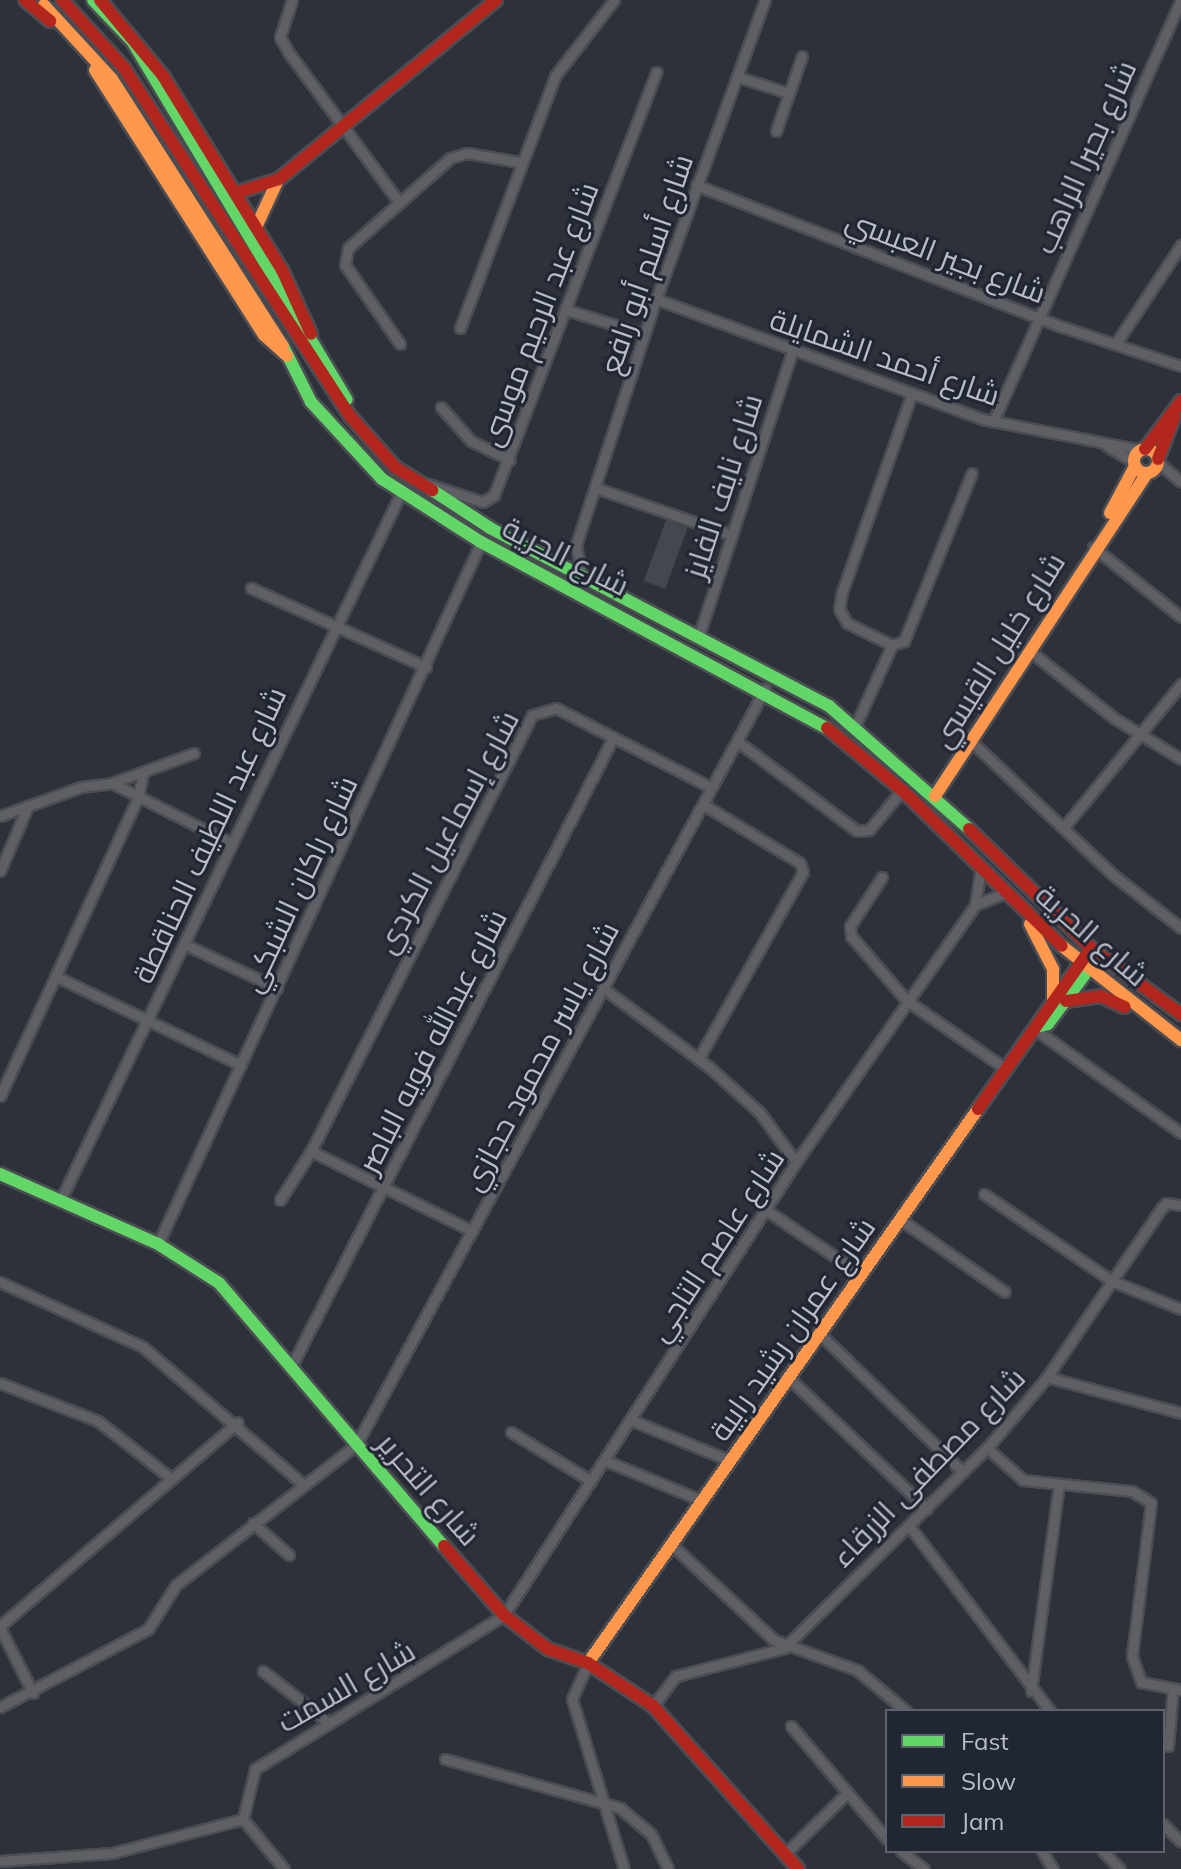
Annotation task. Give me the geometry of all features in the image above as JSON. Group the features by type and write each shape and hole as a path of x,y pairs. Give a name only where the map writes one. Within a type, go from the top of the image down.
{"main road":[{"path":"11,0 39,6"},
{"name":"شارع الحرية","path":"25,0 39,6 112,79 290,357 331,429 401,493 481,542 765,689 842,738 902,790 1021,909 1084,966 1144,1015 1181,1040"},
{"name":"شارع الحرية","path":"62,0 101,36 134,82 350,416 418,486 551,560 699,635 856,724 1095,951 1181,1014"},
{"path":"99,0 132,41 312,337 350,416"},
{"path":"99,0 149,54 257,225 302,306 312,337"},
{"path":"236,193 279,179 496,0"},
{"path":"257,225 279,179"},
{"name":"شارع خليل القيسي","path":"1103,531 1139,457 1179,404"},
{"name":"شارع خليل القيسي","path":"935,796 974,744 1103,531 1153,466 1179,404"},
{"path":"1139,457 1153,466"},
{"path":"1139,457 1153,466"},
{"path":"1021,909 1053,969 1059,1000 1101,996 1144,1015"},
{"name":"شارع عمران رشيد رابية","path":"588,1663 1006,1069 1095,951"},
{"name":"شارع التحرير","path":"0,1174 158,1244 236,1298 356,1445 504,1615 548,1649 588,1663 653,1706 798,1869"}],"street":[{"path":"292,0 280,37 398,201"},
{"path":"460,328 519,162 566,57 614,0"},
{"name":"شارع أسلم أبو رافع","path":"576,545 656,299 765,0"},
{"name":"شارع بحيرا الراهب","path":"993,422 1181,0"},
{"path":"776,131 802,56"},
{"name":"شارع عبد الرحيم موسى","path":"418,486 438,483 487,501 510,460 656,72"},
{"path":"738,77 788,93"},
{"path":"400,344 344,260 354,240 458,154 519,162"},
{"name":"شارع بجير العبسي","path":"696,185 1038,318 1181,366"},
{"path":"1116,343 1181,245"},
{"name":"شارع أحمد الشمايلة","path":"656,299 911,396 993,422 1104,444 1139,457"},
{"path":"567,310 644,334"},
{"name":"شارع نايف الفايز","path":"699,635 792,352"},
{"path":"911,396 839,609 847,623 892,645 904,641 972,473"},
{"path":"441,407 471,441 510,460"},
{"path":"1153,466 1181,482"},
{"path":"596,488 732,535"},
{"name":"شارع عبد اللطيف الحناقطة","path":"61,1199 333,625 401,493"},
{"name":"شارع راكان الشبكي","path":"158,1244 481,542"},
{"path":"551,560 576,545 582,576"},
{"path":"1093,547 1181,617"},
{"path":"251,588 426,667"},
{"path":"856,724 892,645"},
{"path":"1030,651 1140,733 1181,759"},
{"path":"1064,827 1181,684"},
{"name":"شارع ياسر محمود حجازي","path":"356,1445 765,689"},
{"name":"شارع إسماعيل الكردي","path":"280,1200 311,1151 532,715 556,708 712,788"},
{"name":"شارع عبدالله فويه الباصر","path":"292,1365 613,738"},
{"path":"737,741 857,831 869,830 902,790"},
{"path":"974,744 1181,928"},
{"path":"0,816 91,784 112,783 143,773 194,753"},
{"path":"0,1096 138,797 143,773"},
{"path":"112,783 231,843"},
{"path":"699,1058 803,872 800,863 704,805"},
{"path":"0,871 28,806"},
{"name":"شارع عاصم التاجي","path":"504,1615 769,1212 796,1162 975,905 981,869"},
{"path":"882,877 849,931 906,1000 1006,1069"},
{"path":"975,905 1005,893"},
{"path":"184,944 277,988"},
{"path":"55,976 241,1065"},
{"path":"603,988 699,1058 760,1113 796,1162"},
{"path":"1038,1028 1181,1133"},
{"path":"311,1151 472,1231"},
{"path":"984,1194 1112,1281 1181,1309"},
{"name":"شارع مصطفى الزرقاء","path":"784,1648 987,1448 1047,1377 1160,1210 1166,1203 1181,1205"},
{"path":"769,1212 862,1275"},
{"path":"901,1220 1005,1292"},
{"path":"0,1282 124,1336 238,1422 303,1484"},
{"path":"820,1334 963,1472"},
{"path":"1047,1377 1181,1413"},
{"path":"789,1378 927,1509"},
{"path":"0,1383 98,1421 172,1479"},
{"path":"631,1420 731,1461"},
{"path":"33,1693 0,1627 238,1422"},
{"path":"511,1432 591,1481"},
{"path":"0,1707 33,1693 148,1629 176,1585 356,1445"},
{"path":"987,1448 1017,1477 1059,1485 1132,1491 1151,1503 1132,1656 1141,1682 1177,1689 1168,1746"},
{"path":"604,1460 703,1501"},
{"path":"1031,1691 1059,1485"},
{"path":"253,1523 289,1555"},
{"path":"910,1527 936,1554 1031,1691 1048,1709"},
{"path":"672,1545 784,1648 857,1670 904,1709"},
{"name":"شارع السمت","path":"243,1819 255,1769 504,1615"},
{"path":"653,1706 676,1676 784,1648"},
{"path":"588,1663 572,1699 624,1869"},
{"path":"263,1671 329,1723"},
{"path":"791,1726 885,1837"},
{"path":"445,1759 475,1772 602,1801 645,1827 668,1869"},
{"path":"785,1854 847,1793"},
{"path":"0,1861 112,1853 243,1819 284,1869"},
{"path":"1165,1826 1181,1842"},
{"path":"904,1853 924,1869"},
{"path":"1105,1853 1120,1869"}],"building":[{"path":"666,520 688,528 665,589 644,581"}],"traffic: fast":[{"path":"93,0 132,41 347,400"},
{"path":"283,346 311,402 382,479 481,542 827,728"},
{"path":"432,490 490,528 829,706 969,829"},
{"path":"1040,1026 1048,1024 1100,954"},
{"path":"0,1174 158,1244 219,1283 444,1546"}],"traffic: slow":[{"path":"44,5 112,79 283,346"},
{"path":"95,70 264,335 287,356"},
{"path":"257,225 277,182"},
{"path":"1146,449 1154,453 1158,461 1154,469 1146,473 1138,469 1134,461 1138,453 1146,449"},
{"path":"1110,513 1135,466"},
{"path":"935,796 1147,473"},
{"path":"1030,924 1053,969 1053,999"},
{"path":"1062,946 1181,1040"},
{"path":"588,1663 978,1109"}],"traffic: jam":[{"path":"25,0 50,21"},
{"path":"62,0 124,68 350,416 395,467 432,490"},
{"path":"100,0 163,76 282,270 311,334"},
{"path":"236,193 279,179 496,0"},
{"path":"1145,449 1181,401"},
{"path":"1158,459 1174,417"},
{"path":"827,728 902,790 1062,946"},
{"path":"969,829 1091,948 1181,1014"},
{"path":"978,1109 1091,948"},
{"path":"1066,1001 1101,996 1125,1007"},
{"path":"444,1546 504,1615 548,1649 588,1663 653,1706 798,1869"}]}
